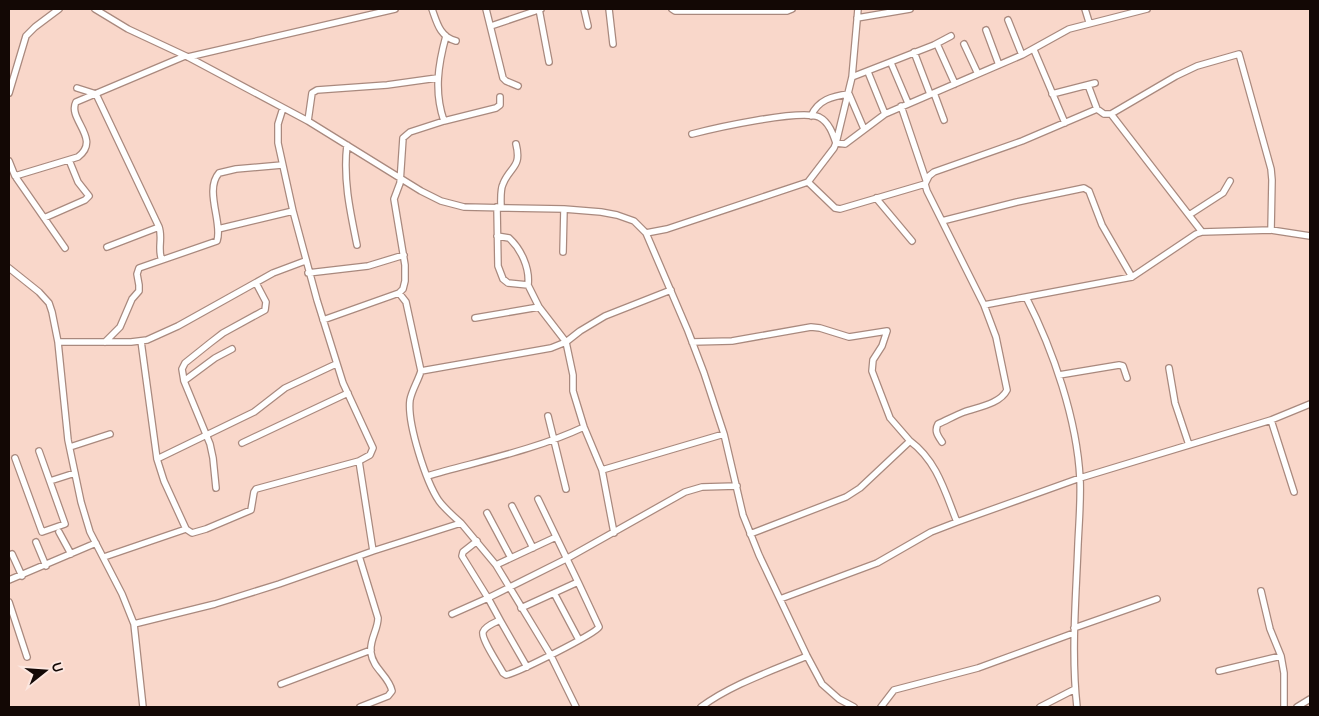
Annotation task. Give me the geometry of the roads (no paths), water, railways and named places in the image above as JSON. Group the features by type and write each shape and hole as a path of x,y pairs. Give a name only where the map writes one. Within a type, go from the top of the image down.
{"street":[{"path":"9,93 26,36 59,9"},
{"path":"95,9 128,29 186,56 308,121 421,191 442,201 464,207 564,209 601,212 634,221 646,233 692,342 724,434 742,510 750,534 822,684 829,691 854,707"},
{"path":"15,176 78,158 83,154 86,144 84,131 74,112 76,102 186,56 394,9"},
{"path":"432,9 439,30 447,38 456,41"},
{"path":"486,9 503,78 506,82 518,86"},
{"path":"491,26 540,9 549,62"},
{"path":"584,9 588,26"},
{"path":"609,9 613,44"},
{"path":"672,9 792,9"},
{"path":"646,233 667,229 808,182 836,143 852,77 858,9"},
{"path":"858,18 910,9"},
{"path":"1085,9 1089,22"},
{"path":"836,143 845,144 885,114 1022,56 1061,32 1124,12 1147,9"},
{"path":"1008,20 1022,56"},
{"path":"986,30 1000,64"},
{"path":"444,121 438,97 437,78 446,36"},
{"path":"852,77 937,44 951,36"},
{"path":"937,44 955,84"},
{"path":"964,44 978,74"},
{"path":"1034,50 1065,123"},
{"path":"914,52 944,120"},
{"path":"1088,85 1097,109 1104,114 1110,114 1190,70 1239,54 1271,169 1271,230"},
{"path":"890,63 908,104"},
{"path":"868,72 885,114"},
{"path":"308,121 314,90 387,85 437,78"},
{"path":"1052,94 1096,82"},
{"path":"77,88 96,94"},
{"path":"96,94 158,227 161,236 160,253 162,260"},
{"path":"810,116 818,104 849,94"},
{"path":"849,94 864,129"},
{"path":"323,320 399,293 403,288 405,281 404,255 394,199 400,186 404,136 410,132 444,121 496,108 500,105 500,97"},
{"path":"901,106 926,182 942,222 984,305 996,337 1007,390 1004,395 991,402 938,424 936,434 942,442"},
{"path":"141,341 157,460 164,481 186,529 190,533 251,510 256,489 359,461 370,455 373,448 336,364 308,273 282,165 277,132 283,108"},
{"path":"808,182 836,209 926,182 931,173 1022,142 1097,109"},
{"path":"1110,114 1202,232"},
{"path":"692,134 742,123 810,116 819,117 825,121 836,143"},
{"path":"516,144 518,159 502,185 496,247 498,266 503,279 512,284 528,285"},
{"path":"348,145 346,159 347,192 358,245"},
{"path":"44,218 84,200 88,196 78,182 69,160"},
{"path":"9,161 15,176 65,248"},
{"path":"106,342 120,327 132,299 138,291 140,285 137,274 139,268 214,243 218,239 214,199 215,182 219,173 236,169 282,165"},
{"path":"1189,215 1223,193 1230,181"},
{"path":"942,222 1017,202 1084,188 1089,191 1102,225 1132,277"},
{"path":"876,198 912,240"},
{"path":"563,252 564,209"},
{"path":"218,229 293,211"},
{"path":"107,247 158,227"},
{"path":"984,305 1132,277 1196,234 1202,232 1271,230 1310,236"},
{"path":"497,236 509,238 521,254 528,274 528,285 539,307 566,342 573,374 573,391 584,427 602,470 614,533"},
{"path":"308,273 368,266 404,255"},
{"path":"58,342 141,341 178,326 273,273 305,261"},
{"path":"9,268 39,292 48,303 52,312 58,342 70,447 75,473 86,520 122,594 134,624 142,707"},
{"path":"216,488 213,458 207,435 184,381 183,366 223,333 265,310 266,302 256,283"},
{"path":"421,371 540,350 566,342 580,330 605,316 671,290"},
{"path":"399,293 406,302 421,371 413,390 410,411 427,476 440,501 477,541 496,565 550,654 576,707"},
{"path":"1026,297 1039,322 1059,375 1074,435 1080,478 1074,631 1077,707"},
{"path":"475,318 539,307"},
{"path":"692,342 732,341 811,327 849,337 887,331 882,346 873,360 872,371 882,401 890,418 910,441 920,448 936,469 957,522"},
{"path":"184,381 215,358 232,349"},
{"path":"157,460 254,412 285,388 336,364"},
{"path":"1059,375 1119,365 1123,366 1127,378"},
{"path":"1170,368 1175,403 1189,445"},
{"path":"242,443 348,393"},
{"path":"780,599 877,563 931,532 957,522 1080,478 1271,420 1310,404"},
{"path":"548,416 566,488"},
{"path":"1271,420 1294,492"},
{"path":"427,476 553,440 584,427"},
{"path":"70,447 110,434"},
{"path":"602,470 724,434"},
{"path":"750,534 846,497 860,488 910,441"},
{"path":"16,458 42,532 65,524 39,451"},
{"path":"359,461 373,551"},
{"path":"50,481 75,473"},
{"path":"452,614 566,559 685,492 702,487 737,486"},
{"path":"500,620 485,629 483,633 485,641 503,673 509,675 579,640 599,627 538,499"},
{"path":"512,506 533,548"},
{"path":"488,513 511,558"},
{"path":"134,624 215,604 461,523"},
{"path":"104,557 186,529"},
{"path":"59,532 71,554"},
{"path":"496,565 556,537"},
{"path":"477,541 463,552 462,556 527,667"},
{"path":"36,542 46,566"},
{"path":"9,580 46,566 96,543"},
{"path":"12,554 22,576"},
{"path":"358,556 378,618 377,627 371,639 370,650 375,665 389,683 392,692 388,696 360,707"},
{"path":"521,608 578,582"},
{"path":"1261,591 1270,630 1281,656 1284,673 1284,707"},
{"path":"554,593 579,640"},
{"path":"881,707 894,690 978,668 1157,599"},
{"path":"9,605 27,657"},
{"path":"281,684 370,650"},
{"path":"701,707 746,682 807,656"},
{"path":"1219,671 1281,656"},
{"path":"1040,707 1075,689"},
{"path":"1297,707 1310,699"}]}
